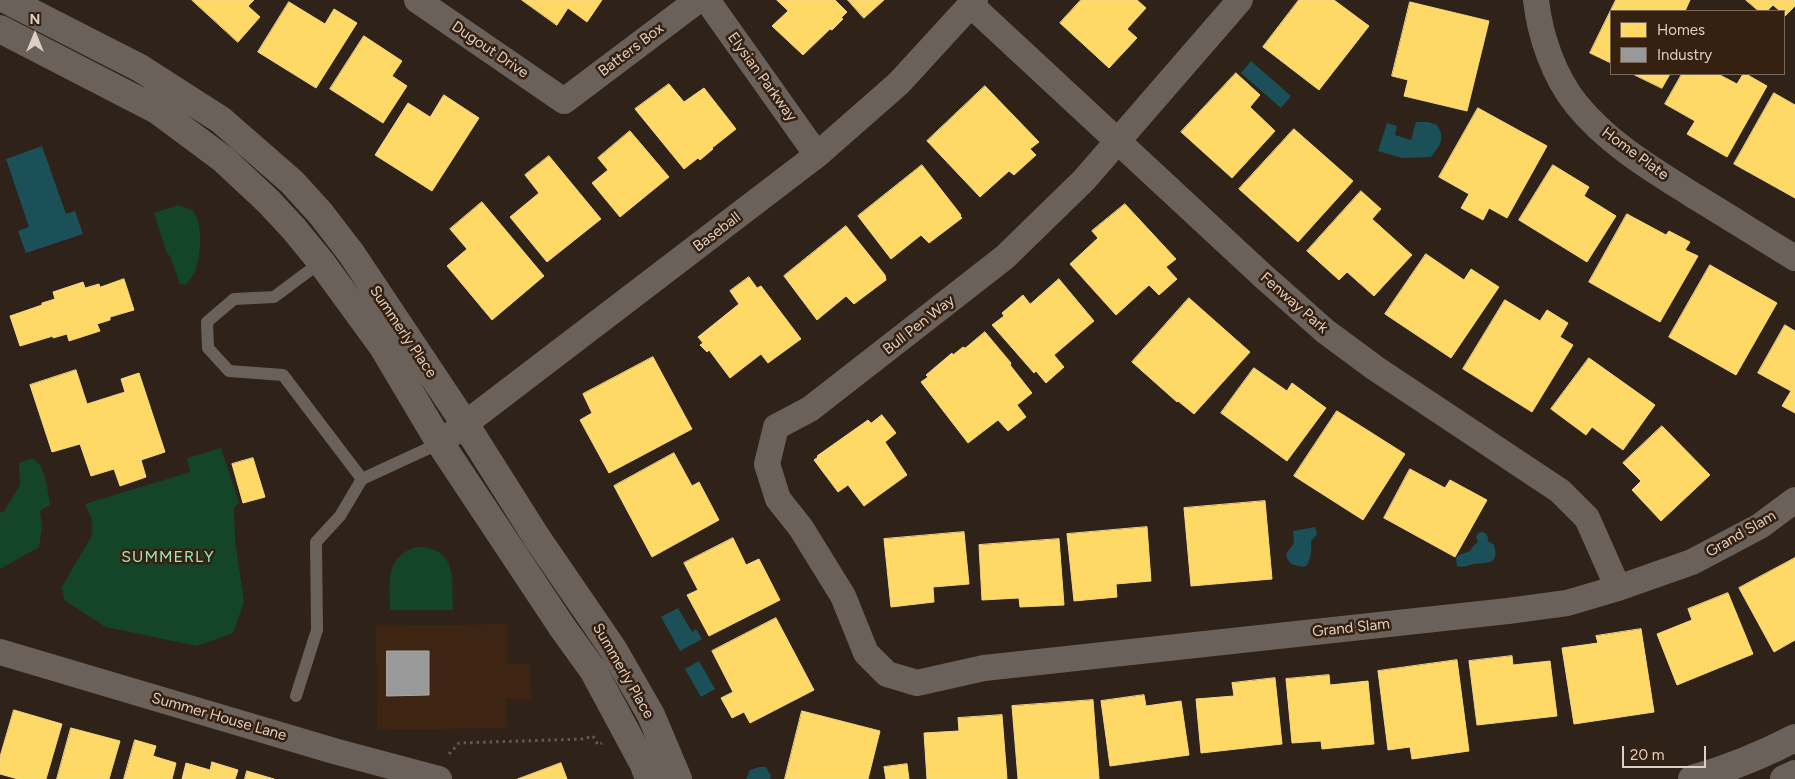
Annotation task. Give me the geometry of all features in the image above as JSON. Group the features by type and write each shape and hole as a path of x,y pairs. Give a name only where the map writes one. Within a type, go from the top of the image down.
{"street":[{"name":"Summerly Place","path":"7,0 140,68 221,120 292,182 321,214 351,254 465,424 537,538 613,649 651,715 678,779"},
{"name":"Dugout Drive","path":"417,0 564,101"},
{"name":"Batters Box","path":"564,101 698,0"},
{"name":"Elysian Parkway","path":"706,0 817,155"},
{"name":"Bull Pen Way","path":"887,674 866,653 843,596 801,528 778,499 767,464 776,427 810,409 1005,257 1084,180 1240,0"},
{"name":"Home Plate","path":"1536,0 1538,20 1552,64 1576,104 1607,137 1653,170 1795,258"},
{"name":"Baseball","path":"440,443 817,155 899,83 973,2"},
{"name":"Fenway Park","path":"973,2 1118,141 1324,330 1374,368 1560,491 1587,518 1618,588"},
{"name":"Summerly Place","path":"0,28 157,110 223,159 269,202 294,229 384,347 440,443 562,627 593,670 644,765 649,779"},
{"name":"Grand Slam","path":"887,674 917,683 984,668 1567,603 1618,588 1692,562 1760,526 1795,500"},
{"name":"Summer House Lane","path":"0,652 334,751 435,777"},
{"path":"1692,779 1723,775 1795,738"},
{"path":"1784,779 1795,774"}],"lane":[{"path":"321,262 274,297 234,299 207,322 208,348 229,371 283,375 362,479"},
{"path":"296,696 317,630 316,542 340,516 362,479 440,443"}],"path":[{"path":"435,777 459,743 584,739 593,736 598,745 626,731"}],"shaded area":[{"path":"507,624 507,664 530,664 531,699 506,699 507,728 377,730 376,626"}],"green space":[{"path":"178,205 188,208 196,215 200,235 197,264 185,285 180,284 170,256 167,254 154,213"},
{"path":"221,448 239,502 234,508 235,540 244,602 233,633 197,646 106,627 64,600 62,587 92,535 92,520 85,504 190,472 187,458"},
{"path":"32,458 41,466 46,480 50,505 40,511 42,527 39,547 0,569 0,513 4,511 20,485 19,463"},
{"path":"415,547 429,548 439,552 446,558 452,576 453,610 390,610 390,581 393,565 405,552"}],"water":[{"path":"1251,61 1291,96 1281,108 1241,73"},
{"path":"1416,122 1428,122 1437,125 1440,130 1441,142 1431,157 1402,158 1378,151 1387,123 1397,126 1395,135 1411,140"},
{"path":"42,146 66,214 75,211 83,234 26,253 18,231 29,227 6,159"},
{"path":"1315,527 1317,534 1311,541 1309,562 1305,567 1292,564 1288,561 1286,554 1294,543 1293,531"},
{"path":"1478,533 1487,534 1488,541 1494,545 1495,557 1493,560 1487,563 1457,566 1456,558 1470,551 1478,542 1476,537"},
{"path":"678,608 692,632 696,629 702,639 680,651 661,617"},
{"path":"699,661 715,689 701,697 685,669"},
{"path":"766,767 771,776 770,779 746,779 750,770"}],"building: Homes":[{"path":"192,0 254,0 248,6 260,17 238,42"},
{"path":"522,0 602,0 587,22 568,8 557,25"},
{"path":"777,0 835,0 847,12 832,30 830,29 803,55 772,26 788,11"},
{"path":"848,0 884,0 864,18"},
{"path":"1081,0 1137,0 1146,8 1127,29 1137,38 1109,68 1060,23"},
{"path":"1299,0 1334,0 1369,26 1319,90 1263,47"},
{"path":"1616,0 1690,0 1685,10 1611,10"},
{"path":"1746,0 1795,0 1795,6 1785,16 1785,10 1779,10 1773,5 1768,10 1758,10"},
{"path":"289,2 325,24 334,9 357,23 316,88 258,52"},
{"path":"1410,2 1489,21 1467,111 1404,96 1408,80 1392,76"},
{"path":"1610,12 1610,63 1590,53"},
{"path":"364,36 402,61 392,76 407,86 383,123 330,89"},
{"path":"1236,73 1260,95 1250,107 1275,131 1232,178 1181,132"},
{"path":"1635,75 1669,75 1662,88"},
{"path":"1681,75 1720,75 1737,84 1742,75 1748,75 1767,86 1727,157 1687,134 1695,121 1665,104"},
{"path":"669,84 684,102 704,88 736,129 700,160 698,158 684,169 635,109"},
{"path":"985,86 1039,142 1030,149 1036,155 1014,175 1009,171 980,197 927,141"},
{"path":"1774,93 1795,105 1795,198 1734,164"},
{"path":"444,95 479,118 432,191 375,155 408,103 430,117"},
{"path":"1478,108 1547,146 1507,218 1489,208 1483,220 1461,208 1469,194 1439,177"},
{"path":"1294,129 1353,181 1298,242 1239,189"},
{"path":"630,131 669,177 620,217 592,183 608,170 598,158"},
{"path":"549,156 601,219 547,262 510,217 539,193 525,175"},
{"path":"922,165 962,218 929,243 921,235 891,259 858,216"},
{"path":"1553,165 1589,187 1584,196 1616,216 1587,262 1519,220"},
{"path":"1361,191 1381,209 1372,219 1412,255 1374,296 1347,272 1339,280 1307,251"},
{"path":"482,202 544,276 492,320 447,266 467,249 450,229"},
{"path":"1125,204 1176,259 1166,267 1177,279 1159,295 1149,285 1116,315 1070,264 1098,238 1092,231"},
{"path":"1627,214 1666,235 1669,231 1690,242 1685,250 1698,256 1660,322 1589,282"},
{"path":"846,226 885,275 886,280 854,304 846,296 817,320 784,276"},
{"path":"1426,254 1464,280 1471,269 1499,287 1451,358 1385,314"},
{"path":"1710,265 1777,303 1736,375 1669,337"},
{"path":"749,277 757,288 761,286 801,339 768,363 761,354 730,378 709,350 707,352 700,345 703,343 698,337 739,304 730,291"},
{"path":"124,279 134,310 110,317 110,320 97,324 100,331 69,341 67,334 53,338 53,336 20,346 10,316 55,299 53,292 83,282 85,288 99,284 100,287"},
{"path":"1059,279 1094,321 1054,355 1064,367 1046,383 1036,371 1034,373 992,325 1004,316 1002,313 1023,295 1030,304"},
{"path":"1189,298 1250,352 1194,414 1177,402 1132,362"},
{"path":"1505,300 1540,321 1547,310 1568,323 1560,337 1573,345 1532,412 1463,369"},
{"path":"1785,325 1795,331 1795,413 1782,406 1791,391 1758,373"},
{"path":"985,332 1011,363 1010,365 1032,393 1017,405 1026,417 1008,431 998,420 968,443 921,382 928,377 926,375 952,353 953,355 963,347 965,348"},
{"path":"653,357 692,429 609,473 580,420 592,413 583,394"},
{"path":"1589,358 1655,405 1623,450 1592,427 1586,435 1551,409"},
{"path":"1254,368 1287,391 1292,383 1326,408 1287,461 1221,413"},
{"path":"76,370 87,404 125,392 121,379 139,373 165,452 141,460 146,477 120,486 114,469 91,476 80,444 52,452 30,385"},
{"path":"1337,411 1405,454 1363,520 1294,476"},
{"path":"882,415 896,433 885,442 907,475 864,506 848,485 838,492 814,460 868,420 871,423"},
{"path":"1662,426 1710,475 1661,521 1632,490 1641,481 1623,463"},
{"path":"674,453 692,486 699,482 719,520 652,557 614,486"},
{"path":"253,458 265,497 243,503 232,464"},
{"path":"1410,469 1445,488 1450,480 1487,500 1455,557 1384,518"},
{"path":"1265,501 1272,579 1191,586 1184,508"},
{"path":"1147,527 1151,581 1116,584 1117,597 1074,601 1067,534"},
{"path":"964,532 969,584 933,587 934,602 891,607 884,539"},
{"path":"733,538 746,565 759,559 780,600 709,636 687,595 698,590 684,563"},
{"path":"1059,539 1064,605 1020,607 1019,598 982,600 979,545"},
{"path":"1795,558 1795,640 1774,652 1739,588"},
{"path":"1728,593 1753,654 1677,685 1657,634 1692,620 1688,609"},
{"path":"776,618 814,690 750,723 744,712 732,718 721,698 733,692 712,651"},
{"path":"1641,629 1654,712 1574,724 1562,648 1598,643 1596,636"},
{"path":"1512,656 1513,665 1550,661 1557,716 1477,725 1469,661"},
{"path":"1457,660 1469,751 1412,759 1410,747 1388,750 1378,671"},
{"path":"1329,675 1330,685 1368,681 1374,744 1322,749 1321,741 1292,743 1286,679"},
{"path":"1275,678 1282,744 1201,753 1196,699 1234,696 1232,683"},
{"path":"1144,695 1146,706 1181,701 1189,755 1110,766 1101,701"},
{"path":"1093,700 1099,779 1018,779 1012,706"},
{"path":"14,710 62,724 46,779 18,779 0,774 0,757"},
{"path":"802,711 880,731 868,779 785,779"},
{"path":"1002,715 1007,779 927,779 924,733 959,731 958,718"},
{"path":"71,728 120,741 109,779 57,779"},
{"path":"135,740 156,746 153,756 176,763 172,779 124,779"},
{"path":"212,762 238,770 235,779 182,779 186,763 210,770"},
{"path":"561,763 567,779 518,779"},
{"path":"907,764 909,779 886,779 884,767"},
{"path":"247,771 274,779 245,779"}],"building: Industry":[{"path":"387,651 429,651 429,695 387,696"}],"district":[{"name":"SUMMERLY","path":"168,557"}]}
